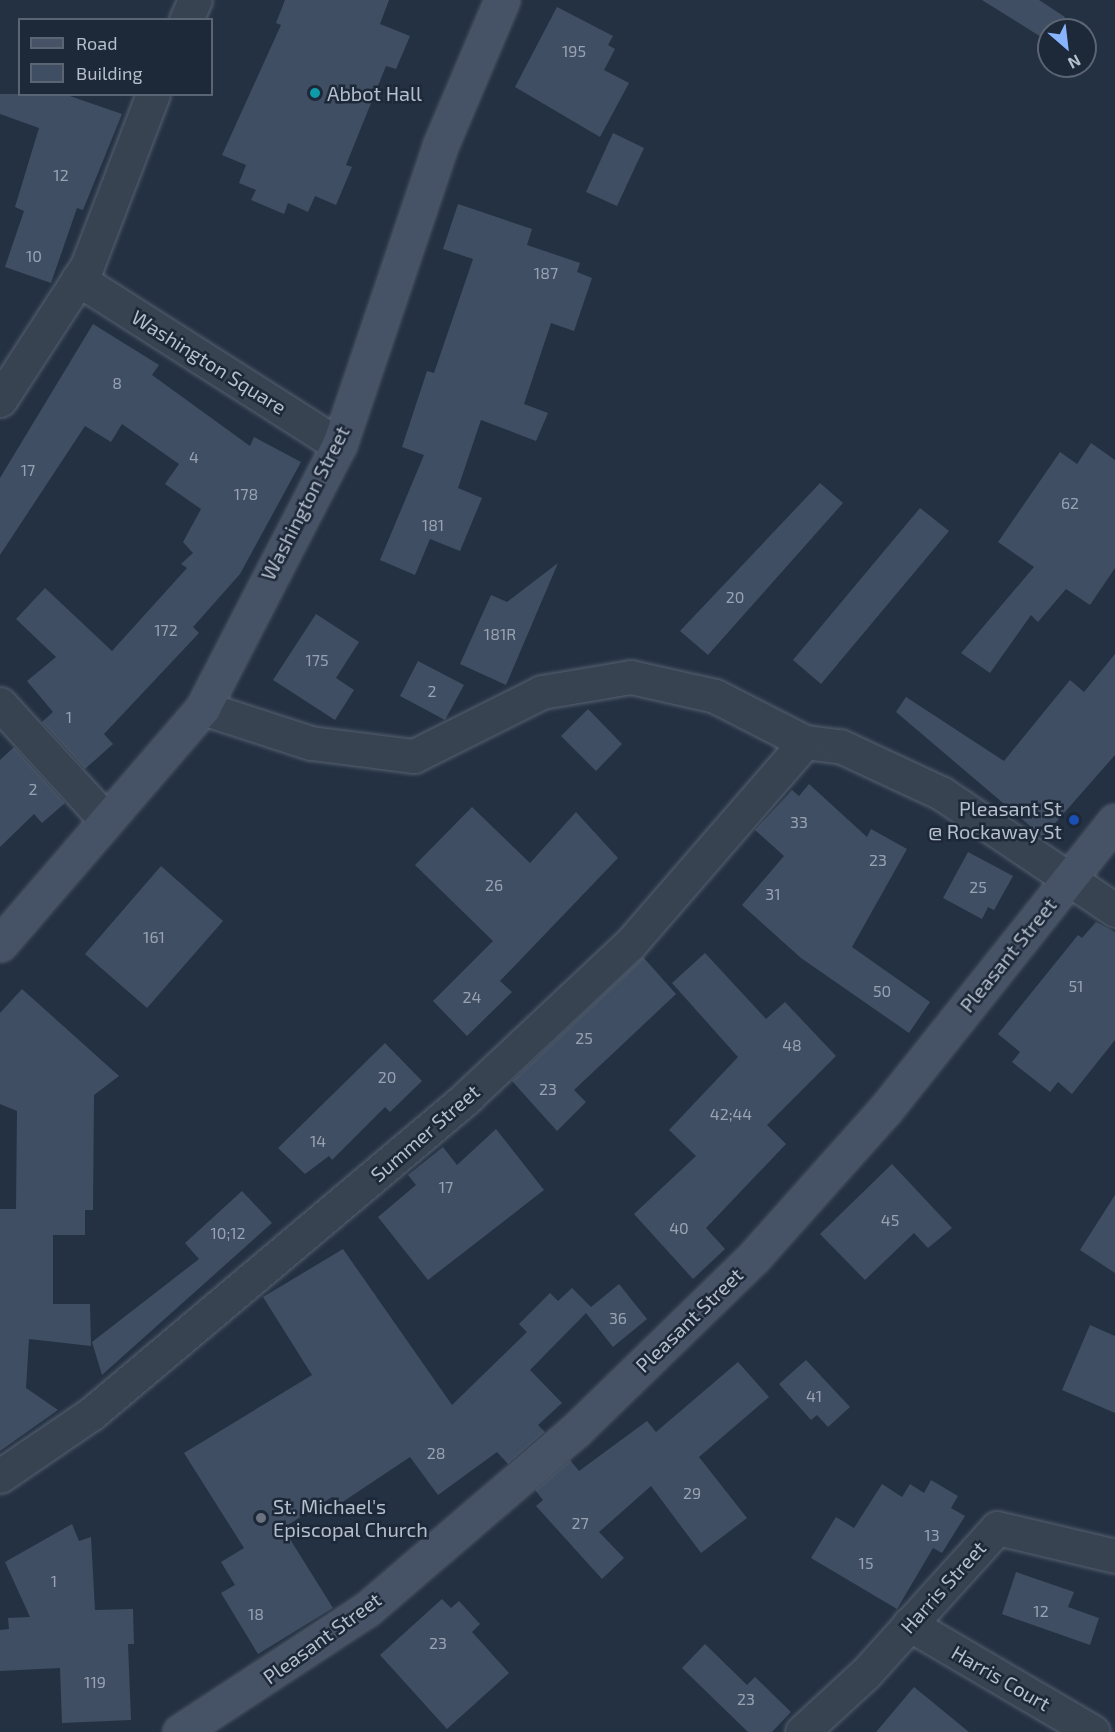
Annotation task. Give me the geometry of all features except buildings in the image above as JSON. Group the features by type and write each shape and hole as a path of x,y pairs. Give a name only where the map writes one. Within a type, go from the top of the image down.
{"street":[{"path":"187,18 195,0"},
{"name":"Washington Street","path":"0,944 203,708 339,445 440,146 496,2"},
{"path":"3,390 78,279 152,96"},
{"name":"Washington Square","path":"78,279 339,445"},
{"path":"203,708 311,743 414,756 542,692 631,676 715,696 805,742 840,746 940,793 1115,910"},
{"path":"0,704 106,820"},
{"name":"Summer Street","path":"0,1476 91,1414 468,1096 630,944 805,742"},
{"name":"Pleasant Street","path":"180,1732 366,1610 575,1431 762,1248 885,1110 1115,821"},
{"name":"Harris Street","path":"802,1732 866,1673 997,1528 1115,1556"},
{"name":"Harris Court","path":"909,1624 1093,1732"}],"place":[{"name":"Abbot Hall","path":"315,93"},
{"name":"Pleasant St @ Rockaway St","path":"1074,820"},
{"name":"St. Michael's Episcopal Church","path":"261,1518"}]}
